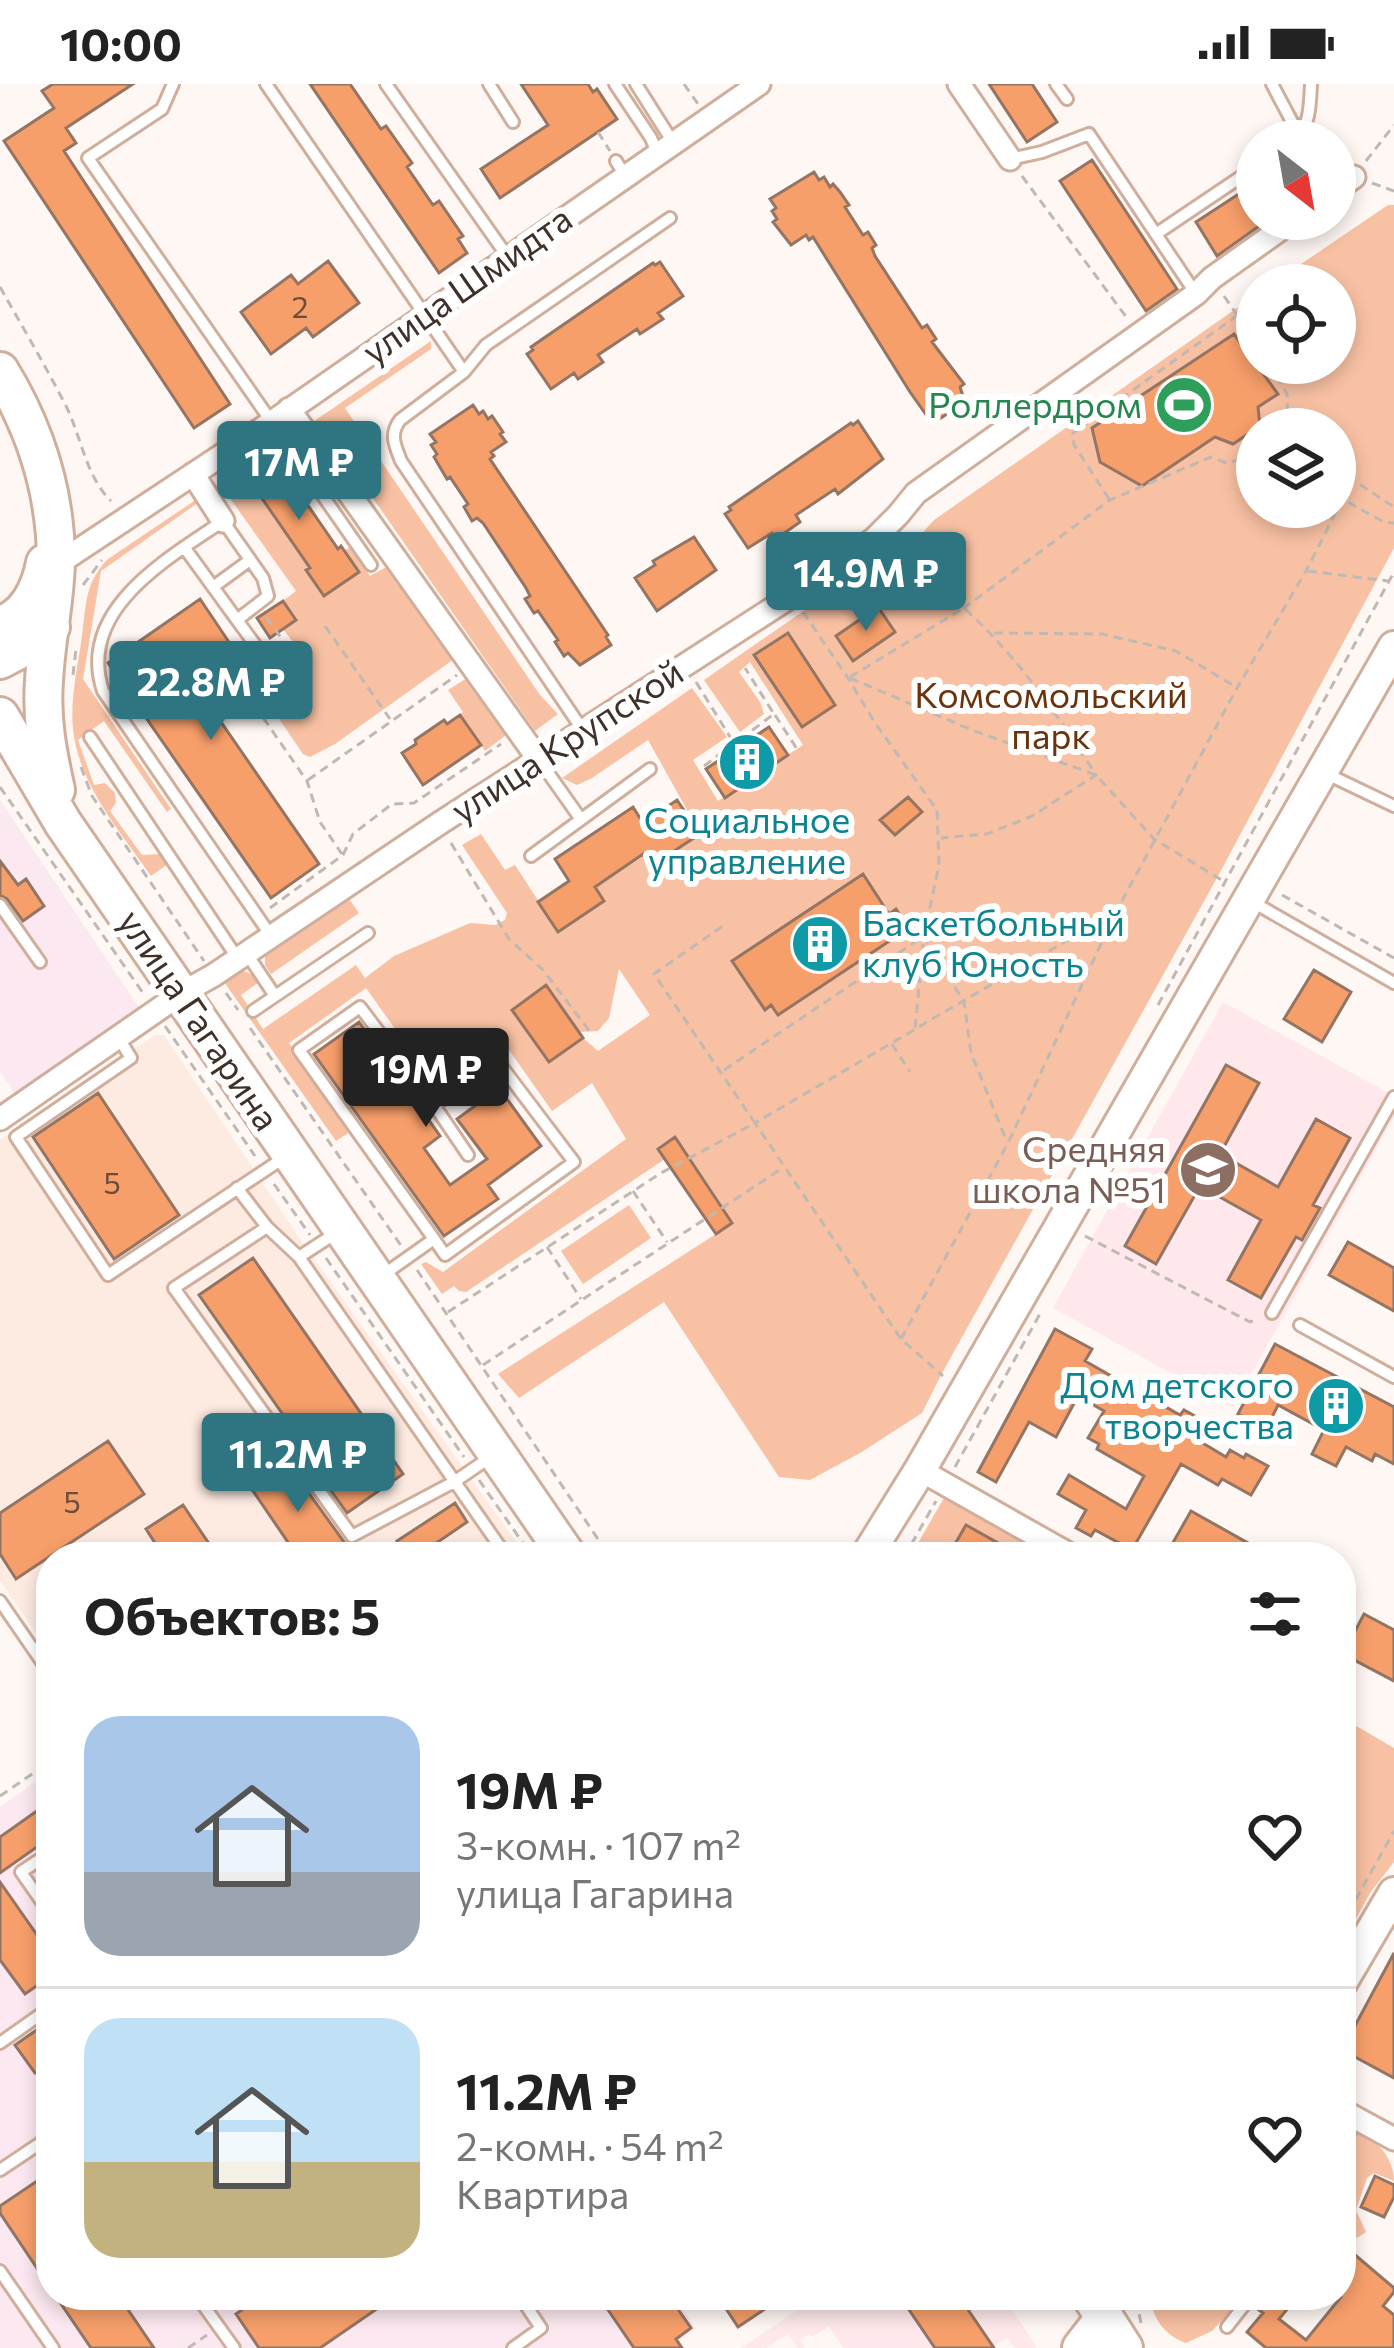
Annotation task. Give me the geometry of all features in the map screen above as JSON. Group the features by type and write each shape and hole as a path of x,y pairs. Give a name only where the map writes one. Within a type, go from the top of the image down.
{"main road":[{"path":"0,371 34,437 54,518 64,633 44,677 43,707 45,742 63,823"},
{"path":"0,625 20,616 33,595 54,518"},
{"path":"0,661 64,633"},
{"path":"875,1542 1394,646"},
{"name":"улица Гагарина","path":"0,716 63,823 558,1542"},
{"path":"0,757 63,823"},
{"path":"1356,1958 1394,1893"},
{"path":"1081,2348 1116,2316"}],"street":[{"name":"улица Шмидта","path":"56,565 280,416 508,256 621,169 666,149 759,84"},
{"path":"959,84 1010,159"},
{"name":"улица Крупской","path":"4,1107 118,1037 266,929 359,877 792,596 874,539 916,493 1266,240"},
{"path":"280,416 539,760"},
{"path":"193,474 223,521"},
{"path":"920,1470 1047,1542"},
{"path":"1356,2119 1394,2139"}],"lane":[{"path":"173,84 162,109 88,158 280,416 371,565"},
{"path":"266,84 464,372"},
{"path":"386,84 508,256"},
{"path":"489,84 513,122"},
{"path":"615,84 651,138 666,149"},
{"path":"636,84 666,149"},
{"path":"1056,84 1066,99"},
{"path":"1272,84 1289,120"},
{"path":"1306,120 1311,84"},
{"path":"1010,159 1089,134 1156,234 1204,286"},
{"path":"1156,234 1236,180"},
{"path":"584,732 401,461 392,438 400,420 464,372 486,345 670,218"},
{"path":"237,620 268,596 268,589 223,521 127,593 99,640 96,669 103,691 266,929"},
{"path":"184,547 267,661"},
{"path":"213,587 250,560"},
{"path":"90,737 237,952 275,996"},
{"path":"539,760 580,818"},
{"path":"531,856 650,769"},
{"path":"1322,772 1394,806"},
{"path":"1250,891 1394,983"},
{"path":"0,904 40,962"},
{"path":"254,1011 368,934"},
{"path":"434,1105 499,1063 574,1162 445,1255 299,1050 360,1006 468,1154"},
{"path":"118,1037 131,1058 16,1137 108,1275 290,1153"},
{"path":"1273,1313 1394,1097"},
{"path":"237,1188 299,1258 496,1542"},
{"path":"267,1227 174,1288 352,1536 454,1482 496,1453"},
{"path":"299,1258 342,1229"},
{"path":"376,1280 434,1239"},
{"path":"1300,1325 1394,1377"},
{"path":"0,1601 36,1653"},
{"path":"36,1862 21,1872 36,1894"},
{"path":"0,2043 36,2018"},
{"path":"0,2170 36,2146"},
{"path":"0,2271 53,2348"},
{"path":"206,2310 234,2348"},
{"path":"513,2348 541,2328 529,2310"},
{"path":"1227,2326 1240,2310"}],"path":[{"path":"1356,174 1394,124"},
{"path":"598,132 621,169"},
{"path":"1010,159 1139,334"},
{"path":"0,286 68,410 107,499 134,513"},
{"path":"1204,286 1236,313"},
{"path":"1111,500 1074,445 1073,433 1236,316"},
{"path":"848,678 964,608 1111,500 1211,457 1227,463 1236,461"},
{"path":"1356,482 1394,507"},
{"path":"1356,507 1394,524"},
{"path":"898,515 964,608 992,633 1058,715 1096,775 1154,838 1250,891 1394,958"},
{"path":"901,1339 1008,1143 1154,838 1328,528"},
{"path":"81,600 83,583 105,556"},
{"path":"1306,571 1388,581"},
{"path":"792,596 937,810 939,865 924,936 915,1029"},
{"path":"258,605 284,642 282,650 243,684 244,690 307,781 320,823 359,877"},
{"path":"326,626 392,721"},
{"path":"64,633 73,680"},
{"path":"992,633 1102,634 1176,651 1237,688"},
{"path":"307,781 471,664"},
{"path":"684,666 734,742"},
{"path":"745,668 796,749"},
{"path":"848,678 1096,775"},
{"path":"704,766 774,714"},
{"path":"266,929 269,909 343,855 352,834 392,804 414,803 519,731"},
{"path":"79,762 92,796 203,959 237,952"},
{"path":"938,838 987,834 1032,816 1096,775"},
{"path":"440,823 509,939 543,970 591,1033"},
{"path":"446,1312 662,1173 1116,912"},
{"path":"727,922 654,974 901,1339 952,1381"},
{"path":"924,936 964,1002 971,1053 1008,1143"},
{"path":"721,1072 924,936"},
{"path":"891,1042 910,1072"},
{"path":"482,1366 783,1168"},
{"path":"633,1191 668,1244"},
{"path":"1084,1235 1250,1322 1273,1313"},
{"path":"547,1247 582,1300"},
{"path":"0,1796 36,1771"},
{"path":"1356,1899 1394,1832"},
{"path":"188,2348 218,2327"}],"shaded area":[{"path":"0,800 140,1009 15,1094 0,1071"},
{"path":"1223,1002 1394,1096 1394,1117 1233,1407 1053,1308"},
{"path":"155,1035 164,1035 304,1245 516,1542 36,1542 36,1633 0,1581 0,1140"},
{"path":"36,1782 36,2310 684,2310 696,2329 669,2348 0,2348 0,1807"},
{"path":"798,2310 909,2310 935,2348 844,2348 829,2326 800,2340 805,2348 798,2348 788,2334 766,2348 741,2348"},
{"path":"967,2310 1013,2310 1037,2348 1015,2348 1007,2338 991,2348"}],"green space":[{"name":"Комсомольский парк","path":"1394,205 1394,548 922,1413 810,1480 779,1477 664,1302 519,1398 498,1374 716,1234 665,1159 466,1292 454,1286 442,1294 421,1264 443,1272 626,1139 592,1083 552,1111 497,1033 430,1078 366,988 289,1043 350,1132 336,1141 222,979 242,971 259,982 241,995 263,1029 356,965 365,978 394,956 470,923 495,925 505,920 507,913 462,845 481,834 505,870 515,865 558,931 604,901 595,887 643,854 652,866 700,833 648,740 577,785 562,778 692,688 727,737 693,760 718,801 803,745 750,662 739,672 764,714 740,732 704,680 917,539 934,520 1236,309 1236,384 1356,384 1356,264 1301,264 1336,240 1356,240 1356,227","holes":["619,969 650,1015 598,1051 583,1038 549,1061 512,1010 546,986 579,1032 598,1031 609,1018"]},
{"path":"431,341 431,349 345,408 540,695 558,714 535,731 322,425 314,429 310,424"},
{"path":"240,472 310,568 307,571 324,596 359,573 344,551 350,547 370,576 390,565 454,659 310,757 303,754 252,679 295,645 283,629 296,620 283,601 296,591 222,487"},
{"path":"200,497 202,500 101,571 83,679 171,809 167,812 104,721 78,740 94,785 105,783 115,793 116,803 110,811 142,855 162,854 168,864 151,876 83,769 73,729 75,682 88,594 100,568"},
{"path":"467,678 506,735 485,751 448,690"},
{"path":"347,896 359,913 271,974 265,953"},
{"path":"629,1205 651,1238 583,1284 561,1251"},
{"path":"948,1491 1036,1542 919,1542"},
{"path":"1356,1726 1394,1748 1394,1862 1356,1919"},
{"path":"1356,2127 1384,2151 1394,2181 1374,2173 1367,2178 1356,2210"},
{"path":"1356,2210 1366,2232 1356,2238"},
{"path":"1231,2310 1212,2331 1186,2343 1160,2325 1153,2311"}],"building":[{"path":"53,84 133,84 66,128 76,143 64,151 230,404 194,428 4,141 54,108 42,91"},
{"path":"310,84 350,84 412,163 407,167 433,205 439,201 463,236 458,239 467,253 439,273"},
{"path":"521,84 588,84 593,92 597,89 617,119 500,198 481,169 548,125"},
{"path":"989,84 1032,84 1057,122 1027,142"},
{"path":"1092,160 1177,289 1146,311 1060,181"},
{"path":"814,172 840,192 863,235 868,232 876,245 872,248 875,256 964,384 960,387 965,402 935,422 910,392 813,237 809,240 806,235 791,245 773,222 776,208 770,199"},
{"path":"1236,196 1239,240 1217,256 1196,222"},
{"path":"328,261 359,303 313,337 306,328 271,354 241,312 291,275 298,284"},
{"path":"660,262 683,296 658,313 663,319 640,334 637,329 598,355 603,362 578,379 574,373 551,389 527,354 531,347"},
{"path":"1234,334 1236,384 1271,384 1278,394 1258,408 1236,408 1236,442 1215,437 1142,486 1100,462 1092,428"},
{"path":"473,405 479,414 492,416 503,432 506,442 491,452 490,459 608,635 611,645 580,665 568,653 564,656 558,640 525,599 530,596 526,588 483,523 477,518 472,521 464,507 468,504 434,457 437,454 431,445 436,442 430,434"},
{"path":"858,421 883,459 838,494 835,489 796,515 800,522 776,539 772,533 748,548 725,514 729,507"},
{"path":"274,449 338,549 341,546 359,572 324,596 306,570 310,568 240,472"},
{"path":"694,537 716,570 657,611 635,578 655,565 653,561"},
{"path":"200,599 235,651 192,680 319,864 271,898 108,663"},
{"path":"283,601 296,620 270,638 257,618"},
{"path":"878,607 895,632 853,661 836,636"},
{"path":"788,633 835,705 802,727 754,655"},
{"path":"460,715 481,745 423,785 402,753 444,720 447,724"},
{"name":"Социальное управление","path":"769,727 788,755 725,798 706,769"},
{"path":"908,797 922,812 895,835 880,820"},
{"path":"677,800 700,834 651,866 643,854 595,887 604,901 558,932 538,902 569,881 555,859 633,807 643,823"},
{"path":"0,861 18,885 26,879 44,906 23,921 0,895"},
{"name":"Баскетбольный клуб Юность","path":"863,874 889,914 896,909 909,928 778,1015 771,1005 765,1010 732,961"},
{"path":"1314,970 1351,992 1322,1042 1284,1019"},
{"path":"546,985 583,1038 549,1062 512,1010"},
{"path":"359,1022 440,1136 424,1148 450,1185 487,1159 457,1119 499,1088 541,1146 488,1185 498,1199 444,1236 314,1054"},
{"name":"Средняя школа №51","path":"1226,1065 1259,1083 1220,1154 1278,1187 1316,1119 1350,1138 1313,1205 1320,1208 1302,1240 1296,1237 1261,1298 1228,1280 1261,1220 1200,1186 1156,1264 1125,1246"},
{"path":"98,1093 179,1215 114,1259 33,1137"},
{"path":"675,1137 732,1223 716,1234 658,1149"},
{"path":"1348,1242 1394,1268 1394,1311 1329,1275"},
{"path":"253,1258 403,1474 347,1513 199,1295"},
{"path":"1055,1329 1092,1349 1085,1361 1180,1415 1184,1410 1211,1425 1201,1442 1226,1457 1230,1450 1268,1466 1251,1495 1222,1479 1218,1485 1181,1464 1137,1542 1117,1542 1095,1530 1091,1536 1076,1528 1086,1510 1058,1494 1069,1475 1126,1509 1144,1476 1097,1449 1099,1444 1088,1438 1104,1411 1078,1396 1056,1437 1029,1422 996,1482 978,1472"},
{"name":"Дом детского творчества","path":"1275,1344 1394,1407 1394,1464 1375,1454 1372,1461 1346,1447 1336,1466 1312,1454 1324,1430 1278,1405 1266,1429 1238,1414"},
{"path":"108,1441 144,1494 72,1542 36,1542 36,1566 16,1579 0,1554 0,1513"},
{"path":"285,1460 344,1542 288,1542 249,1485"},
{"path":"455,1503 467,1522 438,1542 397,1541"},
{"path":"183,1505 208,1542 154,1542 146,1529"},
{"path":"1191,1511 1246,1542 1173,1542"},
{"path":"966,1525 996,1542 956,1542"},
{"path":"1364,1614 1394,1630 1394,1681 1356,1661 1356,1629"},
{"path":"36,1812 36,1848 0,1873 0,1837"},
{"path":"0,1882 36,1934 36,1986 25,1994 0,1960"},
{"path":"1394,1953 1394,2078 1356,2058 1356,2024"},
{"path":"36,2030 36,2072 35,2073 15,2045"},
{"path":"1375,2176 1394,2185 1384,2217 1361,2207"},
{"path":"36,2182 36,2267 0,2213 0,2206"},
{"path":"1356,2256 1394,2288 1383,2306 1394,2315 1394,2348 1266,2348 1247,2332 1263,2313 1259,2310 1286,2310 1279,2319 1306,2340 1330,2310 1356,2310"},
{"path":"65,2310 128,2310 154,2348 91,2348"},
{"path":"242,2310 375,2310 320,2348 259,2348 236,2314"},
{"path":"608,2310 678,2310 691,2328 676,2339 682,2348 634,2348"},
{"path":"727,2310 764,2310 738,2327"},
{"path":"909,2310 968,2310 994,2348 935,2348"}],"place":[{"name":"Роллердром","path":"1184,405"},
{"name":"Социальное управление","path":"747,762"},
{"name":"Баскетбольный клуб Юность","path":"820,944"},
{"name":"Средняя школа №51","path":"1208,1170"},
{"name":"Дом детского творчества","path":"1336,1406"}]}
